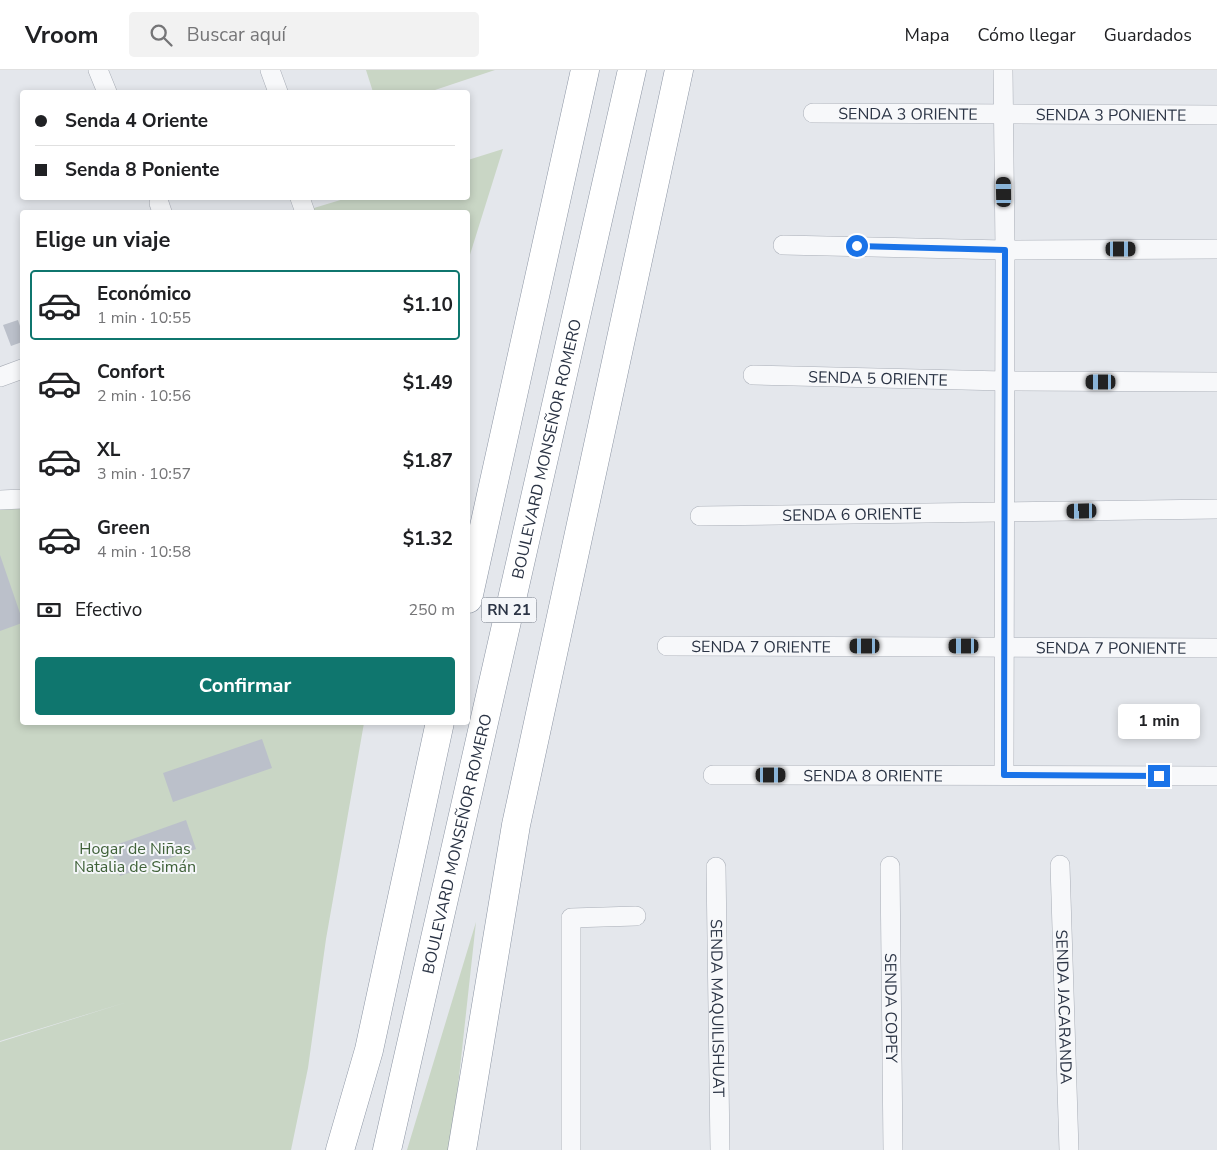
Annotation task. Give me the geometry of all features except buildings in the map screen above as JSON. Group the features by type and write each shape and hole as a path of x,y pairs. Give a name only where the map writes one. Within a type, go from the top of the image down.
{"highway":[{"name":"RN 21","path":"470,591 586,70"},
{"name":"BOULEVARD MONSEÑOR ROMERO","path":"387,1150 632,70"},
{"path":"462,1150 516,825 679,70"},
{"path":"340,1150 369,1050 439,725"}],"street":[{"path":"98,70 106,90"},
{"path":"270,70 277,90"},
{"path":"1003,70 1006,512 1004,775"},
{"name":"SENDA 3 ORIENTE","path":"813,113 1004,114"},
{"name":"SENDA 3 PONIENTE","path":"1004,114 1217,115"},
{"path":"783,245 1005,250 1217,249"},
{"path":"0,377 20,370"},
{"name":"SENDA 5 ORIENTE","path":"753,375 1004,381 1217,382"},
{"path":"0,500 20,499"},
{"name":"SENDA 6 ORIENTE","path":"700,516 1217,509"},
{"name":"SENDA 7 ORIENTE","path":"667,646 1004,647"},
{"name":"SENDA 7 PONIENTE","path":"1004,647 1217,648"},
{"name":"SENDA 8 ORIENTE","path":"713,776 1217,776"},
{"name":"SENDA JACARANDA","path":"1060,865 1069,1150"},
{"name":"SENDA COPEY","path":"890,866 893,1150"},
{"name":"SENDA MAQUILISHUAT","path":"716,867 720,1150"},
{"path":"571,1150 571,918 636,916"}],"green space":[{"path":"366,70 495,70 435,90 372,90"},
{"path":"503,149 470,255 470,210 314,210 314,208 340,200 470,200 470,159"},
{"name":"Hogar de Niñas Natalia de Simán","path":"20,495 20,725 364,725 326,939 308,1068 291,1150 0,1150 0,1042 127,1002 0,1041 0,502"},
{"path":"476,922 451,1150 407,1150"}],"route":[{"path":"857,246 1005,250 1004,775 1159,776"}]}
